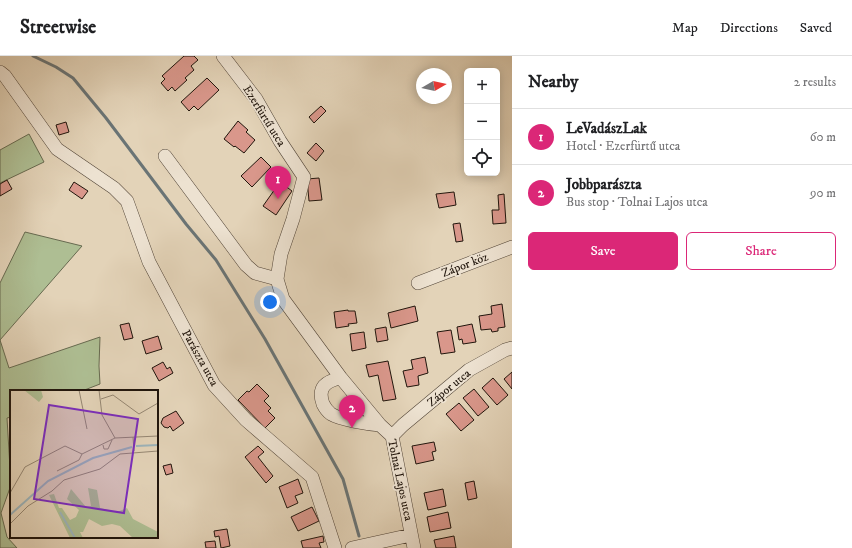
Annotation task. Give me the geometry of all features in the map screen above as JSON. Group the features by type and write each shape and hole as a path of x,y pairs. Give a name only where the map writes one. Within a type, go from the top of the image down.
{"street":[{"name":"Ezerfürtű utca","path":"222,56 256,99 304,177 293,219 281,254 277,279"},
{"name":"Parászta utca","path":"0,72 5,76 57,149 114,188 127,201 149,262 214,384 246,420 312,477 335,548"},
{"path":"165,156 246,265 255,274 277,279"},
{"name":"Zápor köz","path":"418,283 512,247"},
{"name":"Tolnai Lajos utca","path":"277,279 283,299 300,323 341,378 380,425 392,436 414,548"},
{"name":"Zápor utca","path":"392,436 403,425 470,370 505,350 512,348"},
{"path":"341,378 328,382 322,388 321,397 325,408 331,414 342,418 380,425"},
{"path":"352,548 411,535"}],"green space":[{"path":"29,134 44,162 0,183 0,150"},
{"path":"25,232 82,246 0,340 0,283"},
{"path":"100,337 100,384 85,390 10,390 10,417 7,418 10,488 1,513 7,537 17,548 0,548 0,340 9,368"}],"building":[{"path":"184,56 194,56 198,60 191,66 194,70 185,78 187,80 175,91 172,87 168,91 161,83 165,79 162,76"},
{"path":"207,78 219,90 198,110 194,106 189,111 181,102"},
{"path":"321,106 326,111 314,123 309,117"},
{"path":"238,121 248,130 246,132 255,140 244,153 224,139"},
{"path":"66,122 69,132 59,135 56,125"},
{"path":"316,143 324,151 316,161 307,153"},
{"path":"261,157 271,167 252,187 241,176"},
{"path":"319,178 322,200 309,201 307,179"},
{"path":"7,180 12,189 0,196 0,184"},
{"path":"74,182 88,191 82,199 69,190"},
{"path":"280,182 292,191 276,215 263,206"},
{"path":"454,192 456,205 439,208 436,194"},
{"path":"504,194 506,223 493,224 492,210 499,210 498,195"},
{"path":"460,223 463,241 456,242 453,224"},
{"path":"502,304 505,327 498,328 498,331 492,332 491,329 481,330 479,316 492,314 491,306"},
{"path":"415,306 418,321 391,328 388,313"},
{"path":"348,310 355,311 357,323 336,328 334,312"},
{"path":"129,323 133,338 124,340 120,325"},
{"path":"472,324 476,342 463,344 462,339 459,340 457,327"},
{"path":"386,327 388,340 377,342 375,329"},
{"path":"451,330 455,352 441,354 437,332"},
{"path":"364,332 366,348 352,351 350,334"},
{"path":"158,336 162,349 146,354 142,341"},
{"path":"425,357 428,373 418,376 419,385 407,387 403,371 413,369 411,360"},
{"path":"388,361 396,399 383,401 378,375 369,377 366,365"},
{"path":"163,362 167,369 170,367 173,373 159,381 152,368"},
{"path":"512,372 512,389 504,379"},
{"path":"493,378 508,395 497,405 482,388"},
{"path":"257,384 269,396 264,401 271,408 268,411 275,418 265,428 238,400"},
{"path":"474,389 489,407 478,416 463,398"},
{"path":"459,403 474,420 461,431 446,414"},
{"path":"176,411 184,423 173,431 170,426 168,428 164,427 161,423 163,418"},
{"path":"434,442 436,451 432,452 434,460 416,464 412,446"},
{"path":"258,446 264,452 258,457 273,476 266,483 245,457"},
{"path":"171,464 173,473 166,475 163,466"},
{"path":"298,479 303,493 295,496 298,503 287,508 279,487"},
{"path":"474,481 477,498 468,500 465,483"},
{"path":"443,489 446,506 428,510 424,493"},
{"path":"312,507 319,521 298,531 291,517"},
{"path":"448,512 451,528 430,532 427,517"},
{"path":"227,529 230,546 221,548 219,536 215,537 214,531"},
{"path":"323,536 324,542 319,543 321,548 303,548 301,541"},
{"path":"454,536 456,548 436,548 434,540"},
{"path":"215,541 216,548 206,548 205,542"}],"waterway":[{"path":"33,56 56,67 73,78 106,118 186,224 216,260 265,339 343,479 359,536"}],"place":[{"name":"LeVadászLak","path":"278,199"},
{"name":"Jobbparászta","path":"352,428"}]}
